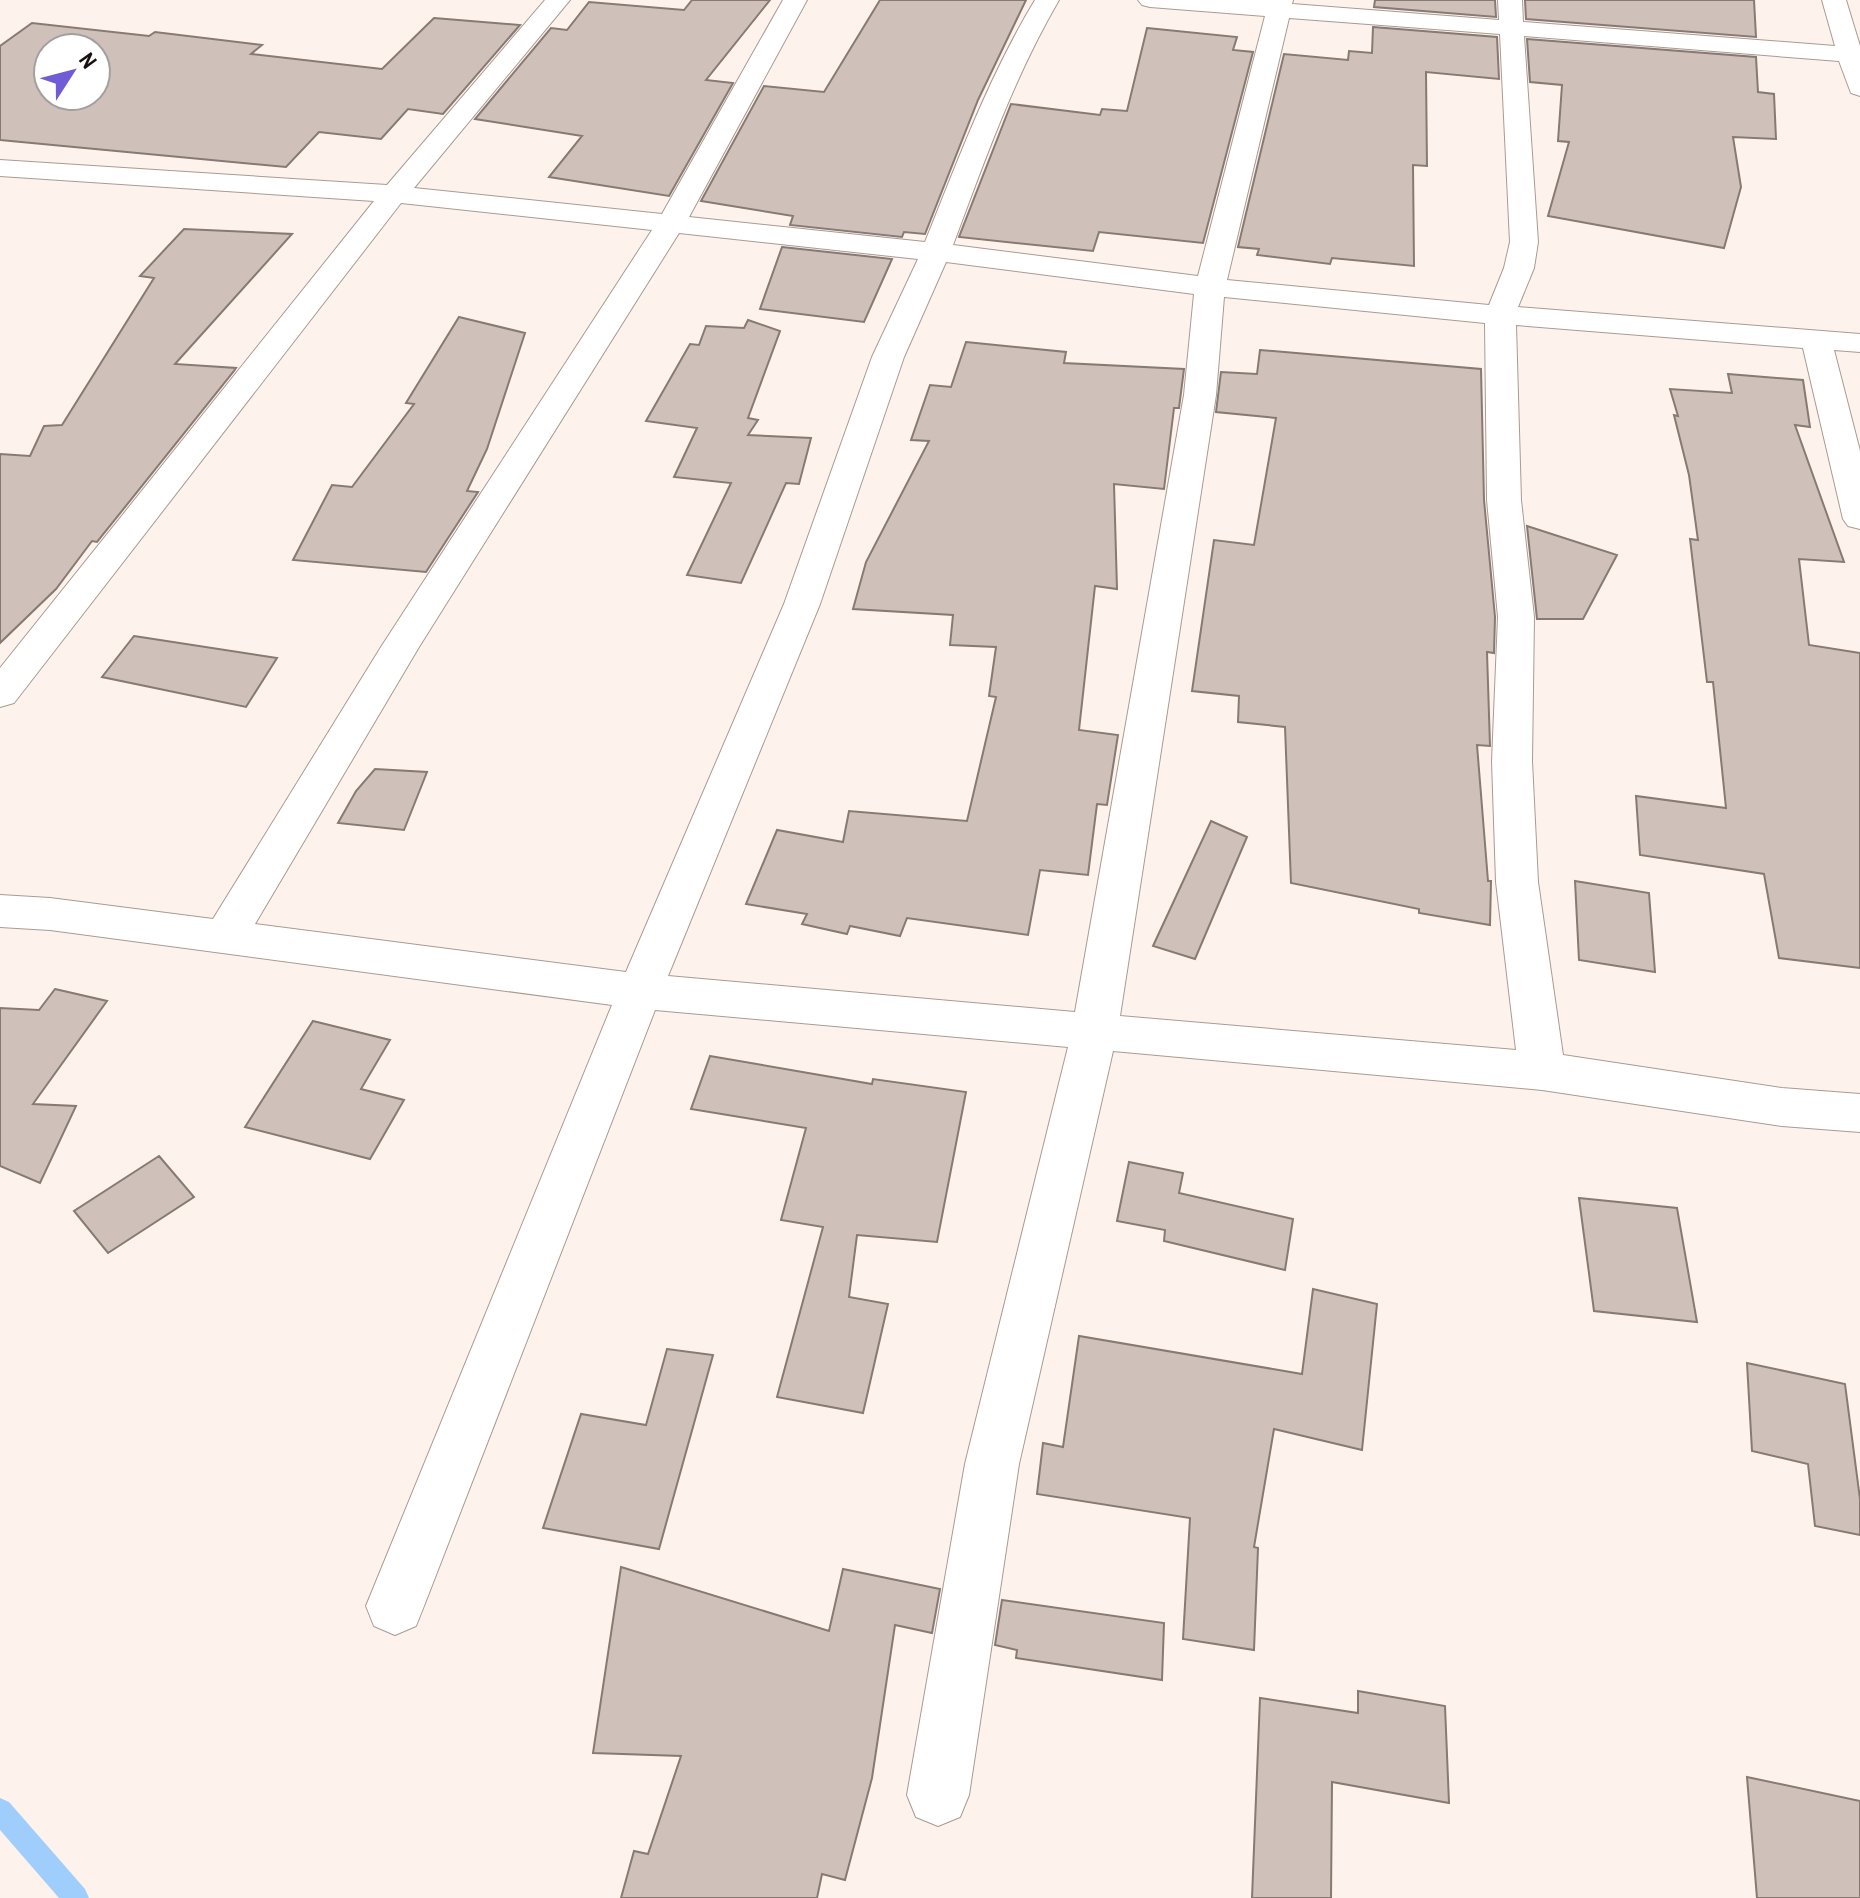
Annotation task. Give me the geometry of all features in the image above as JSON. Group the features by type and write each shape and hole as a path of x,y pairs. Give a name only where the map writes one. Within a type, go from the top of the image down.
{"street":[{"path":"0,694 394,194 558,0"},
{"path":"224,938 400,647 670,225 795,0"},
{"path":"395,1606 640,991 802,604 888,357 936,252 982,133 1027,34 1047,0"},
{"path":"1150,0 1511,15 1855,55"},
{"path":"1834,0 1855,55 1860,88"},
{"path":"938,1795 992,1464 1095,1030 1200,395 1210,287 1242,145 1280,5"},
{"path":"1511,15 1524,242 1519,268 1500,315 1504,500 1516,617 1512,761 1517,882 1542,1071"},
{"path":"0,168 394,194 936,252 1210,287 1500,315 1860,343"},
{"path":"1816,339 1860,519"},
{"path":"0,911 50,914 640,991 1542,1071 1782,1107 1860,1113"}],"building":[{"path":"692,0 770,0 706,80 733,83 669,196 549,177 582,136 475,119 551,28 567,30 589,2 684,10"},
{"path":"880,0 1026,0 978,100 925,234 904,232 902,237 790,225 793,216 701,201 764,86 824,92"},
{"path":"1375,0 1495,0 1496,17 1374,7"},
{"path":"1525,0 1754,0 1756,37 1526,19"},
{"path":"434,18 520,25 443,114 408,109 381,139 319,132 286,167 0,140 0,46 32,23 149,36 155,32 262,45 251,54 382,69"},
{"path":"1373,27 1497,37 1499,79 1426,72 1427,166 1413,165 1414,266 1332,258 1330,264 1257,255 1259,249 1238,247 1284,54 1348,60 1349,51 1372,53"},
{"path":"1147,28 1237,37 1233,50 1253,52 1203,243 1099,232 1093,251 959,237 1011,104 1100,115 1102,109 1127,111"},
{"path":"1527,39 1756,57 1758,92 1774,94 1776,139 1733,137 1741,187 1724,248 1548,216 1569,142 1558,141 1562,85 1530,82"},
{"path":"184,229 292,234 175,364 236,368 234,371 97,542 92,541 56,589 0,643 0,454 30,456 44,426 62,425 154,278 140,276"},
{"path":"782,247 892,259 864,322 760,309"},
{"path":"459,317 525,333 487,449 467,491 478,492 426,572 293,560 332,485 352,487 414,404 406,403"},
{"path":"748,320 780,331 748,418 758,420 748,435 811,438 799,484 786,483 741,583 687,575 731,483 674,477 697,428 646,421 690,344 699,345 706,326 744,328"},
{"path":"966,342 1066,352 1064,363 1184,369 1179,408 1174,408 1164,489 1114,484 1117,589 1095,586 1079,730 1118,735 1107,805 1097,804 1088,875 1040,870 1028,935 907,918 900,936 850,926 847,934 802,924 807,914 746,904 777,830 843,842 849,811 967,821 996,697 989,696 996,647 950,645 953,615 853,609 866,562 929,441 911,440 930,385 951,387"},
{"path":"1260,350 1481,369 1484,500 1495,617 1494,653 1487,652 1490,746 1477,745 1488,881 1491,881 1490,925 1419,913 1419,909 1291,883 1285,727 1238,722 1239,696 1192,691 1214,540 1254,545 1276,418 1216,412 1221,372 1257,374"},
{"path":"1728,374 1803,380 1810,427 1795,425 1844,562 1799,559 1809,645 1860,653 1860,968 1779,958 1764,874 1640,855 1636,796 1726,808 1713,682 1707,682 1690,539 1698,540 1689,475 1670,389 1732,393"},
{"path":"1527,526 1617,555 1583,619 1537,619"},
{"path":"134,636 277,658 246,707 102,677"},
{"path":"375,769 427,772 404,830 338,823 356,791"},
{"path":"1211,821 1247,837 1195,959 1153,946"},
{"path":"1575,881 1649,893 1655,972 1579,960"},
{"path":"55,989 107,1001 33,1104 76,1106 40,1183 0,1166 0,1008 39,1010"},
{"path":"313,1021 390,1040 361,1089 404,1100 370,1159 245,1127"},
{"path":"710,1056 872,1084 873,1079 966,1092 937,1242 857,1235 849,1297 888,1304 863,1413 777,1397 823,1227 781,1220 806,1128 691,1109"},
{"path":"159,1156 194,1197 108,1253 74,1211"},
{"path":"1129,1162 1183,1173 1179,1193 1293,1219 1285,1270 1164,1241 1165,1230 1117,1221"},
{"path":"1579,1198 1677,1208 1697,1322 1594,1311"},
{"path":"1313,1289 1377,1304 1362,1450 1274,1429 1254,1547 1258,1548 1254,1650 1183,1639 1190,1518 1037,1494 1043,1443 1063,1447 1079,1336 1302,1374"},
{"path":"667,1349 713,1355 659,1549 543,1528 581,1414 646,1425"},
{"path":"1747,1363 1845,1384 1860,1499 1860,1535 1815,1526 1808,1464 1752,1451"},
{"path":"621,1567 829,1631 843,1569 940,1589 932,1633 895,1625 872,1778 845,1880 822,1874 817,1898 621,1898 634,1851 648,1854 681,1756 593,1753"},
{"path":"1002,1600 1164,1623 1162,1680 1016,1658 1017,1650 995,1645"},
{"path":"1358,1691 1445,1706 1449,1803 1332,1782 1331,1898 1252,1898 1260,1698 1358,1713"},
{"path":"1747,1777 1860,1801 1860,1898 1757,1898"}],"waterway":[{"path":"0,1811 76,1898"}]}
